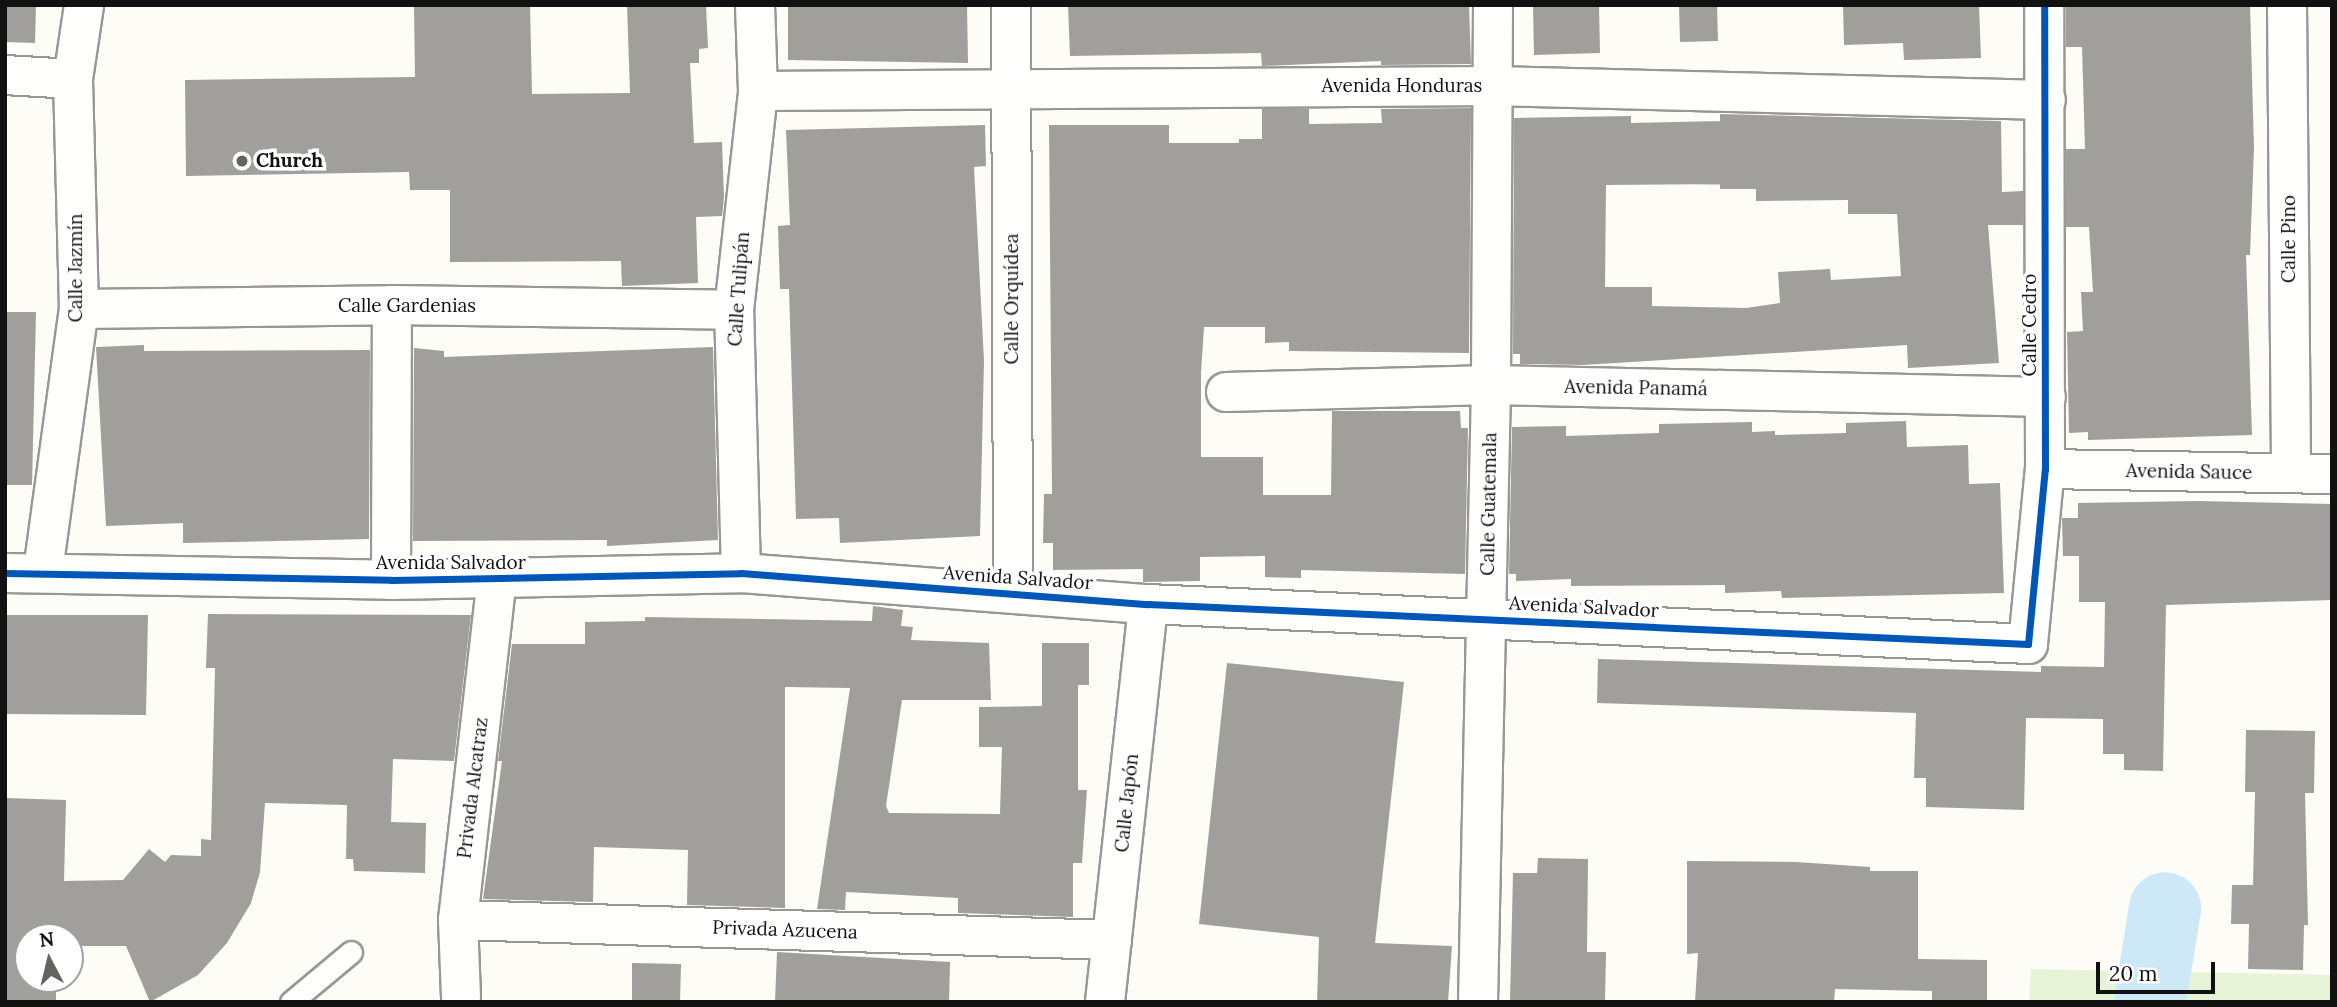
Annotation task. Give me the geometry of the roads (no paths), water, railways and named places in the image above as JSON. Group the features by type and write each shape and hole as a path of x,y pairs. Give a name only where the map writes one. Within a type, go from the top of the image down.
{"street":[{"name":"Calle Jazmín","path":"43,571 79,309 73,79 85,5"},
{"name":"Calle Tulipán","path":"741,573 734,310 758,92 755,5"},
{"name":"Calle Orquídea","path":"1011,5 1013,592"},
{"name":"Calle Guatemala","path":"1478,1002 1491,385 1493,5"},
{"name":"Calle Cedro","path":"2028,644 2045,469 2044,5"},
{"name":"Calle Pino","path":"2287,5 2291,473"},
{"path":"5,75 73,79"},
{"name":"Avenida Honduras","path":"758,92 1012,87 1493,86 2046,100"},
{"path":"391,580 392,305"},
{"name":"Calle Gardenias","path":"79,309 392,305 734,310"},
{"name":"Avenida Panamá","path":"1226,391 1491,385 2046,397"},
{"name":"Avenida Sauce","path":"2045,469 2332,474"},
{"name":"Avenida Salvador","path":"5,573 43,571 391,580 741,573 1148,604 2028,644"},
{"name":"Privada Alcatraz","path":"461,997 458,920 497,579"},
{"name":"Calle Japón","path":"1105,1002 1148,604"},
{"name":"Privada Azucena","path":"458,920 1112,940"}],"lane":[{"path":"291,1002 351,952"}],"waterway":[{"path":"2150,1002 2165,908"}],"place":[{"name":"Church","path":"242,161"}]}
